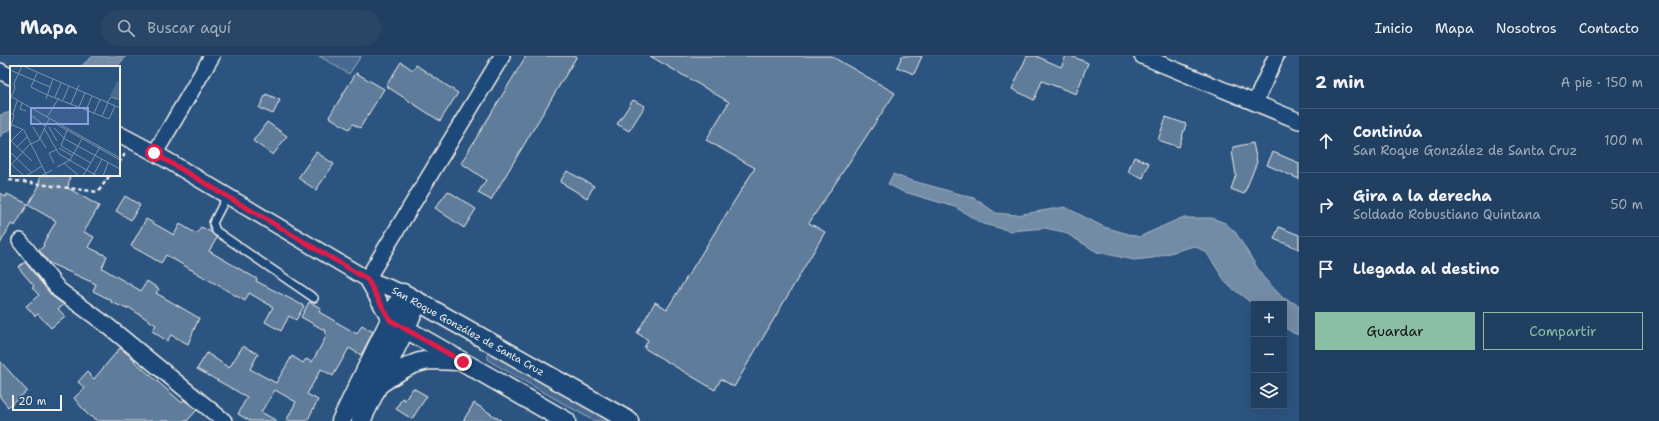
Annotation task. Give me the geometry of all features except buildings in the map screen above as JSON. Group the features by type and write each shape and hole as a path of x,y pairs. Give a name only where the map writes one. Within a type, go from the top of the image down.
{"street":[{"path":"154,153 212,56"},
{"path":"1142,56 1299,121"},
{"path":"1255,103 1276,56"},
{"path":"499,61 367,279 390,320 566,421"},
{"path":"0,71 10,76"},
{"name":"San Roque González de Santa Cruz","path":"120,135 154,153 367,279 403,293 629,421"},
{"path":"20,240 60,290 108,326 224,421"},
{"path":"341,421 403,293"},
{"path":"361,421 418,302"},
{"path":"379,385 393,375 416,364 430,360 463,362"}],"lane":[{"path":"227,196 213,223 216,231 314,298"}],"path":[{"path":"9,180 98,192 109,176"}],"shaded area":[{"path":"93,56 126,56 118,66 81,66"},
{"path":"319,56 361,56 349,74"},
{"path":"10,112 10,130 0,137 0,115"},
{"path":"893,174 974,198 996,213 1017,215 1065,207 1104,227 1139,237 1181,218 1212,218 1225,223 1236,233 1263,277 1283,298 1299,305 1299,335 1287,329 1287,301 1251,301 1251,303 1227,284 1206,252 1194,246 1153,258 1134,260 1097,252 1064,232 1045,228 1011,231 983,224 955,207 901,191 888,184"},
{"path":"493,352 618,421 594,421 491,362 488,359 488,355"}],"route":[{"path":"154,153 367,279 390,320 463,362"}]}
